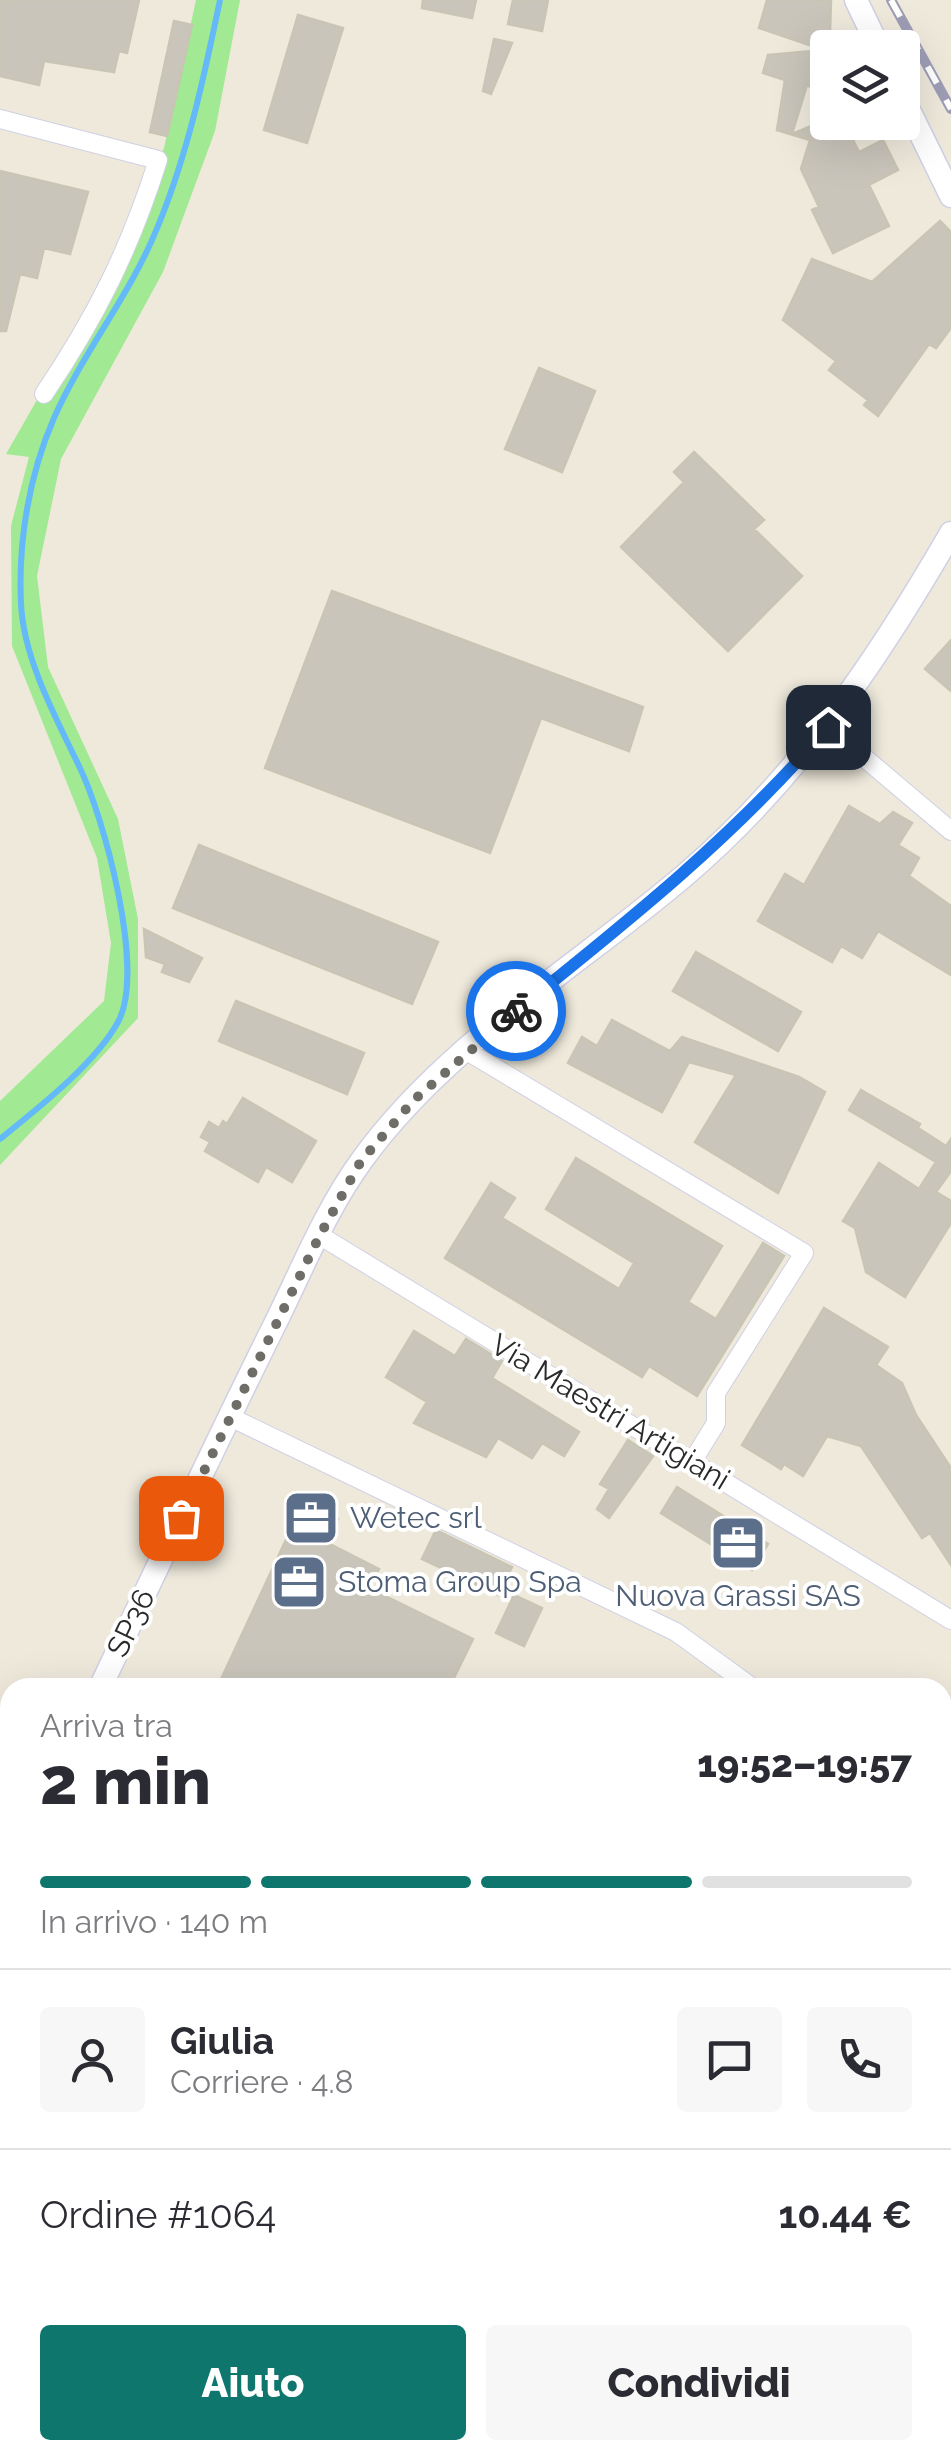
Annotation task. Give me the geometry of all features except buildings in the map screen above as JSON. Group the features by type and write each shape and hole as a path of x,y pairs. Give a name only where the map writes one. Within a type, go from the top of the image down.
{"main road":[{"path":"856,0 870,30"},
{"path":"920,133 951,196"},
{"name":"SP36","path":"105,1678 230,1416 361,1161 414,1100 467,1050 686,875 761,804 828,727 899,623 951,533"}],"street":[{"path":"0,119 158,160 128,252 87,330 44,394"},
{"path":"828,727 951,831"},
{"path":"467,1050 804,1253 716,1393 716,1424 692,1462"},
{"name":"Via Maestri Artigiani","path":"320,1235 951,1620"},
{"path":"230,1416 676,1632 739,1678"}],"green space":[{"path":"196,0 240,0 215,131 163,272 61,459 37,576 48,667 118,819 138,919 138,1018 0,1165 0,1101 104,1001 111,943 97,858 12,646 11,526 29,457 6,454 116,262 164,148"}],"waterway":[{"path":"0,1139 95,1054 118,1022 125,998 125,932 110,856 89,790 42,687 28,645 21,603 21,556 32,486 54,418 147,251 169,198 194,114 220,0"}],"railway":[{"path":"891,0 951,109"}],"way so far":[{"path":"181,1518 320,1235 361,1161 414,1100 516,1011"}],"place":[{"name":"Wetec srl","path":"311,1518"},
{"name":"Nuova Grassi SAS","path":"738,1543"},
{"name":"Stoma Group Spa","path":"299,1582"}],"route":[{"path":"516,1011 686,875 761,804 828,727"}]}
